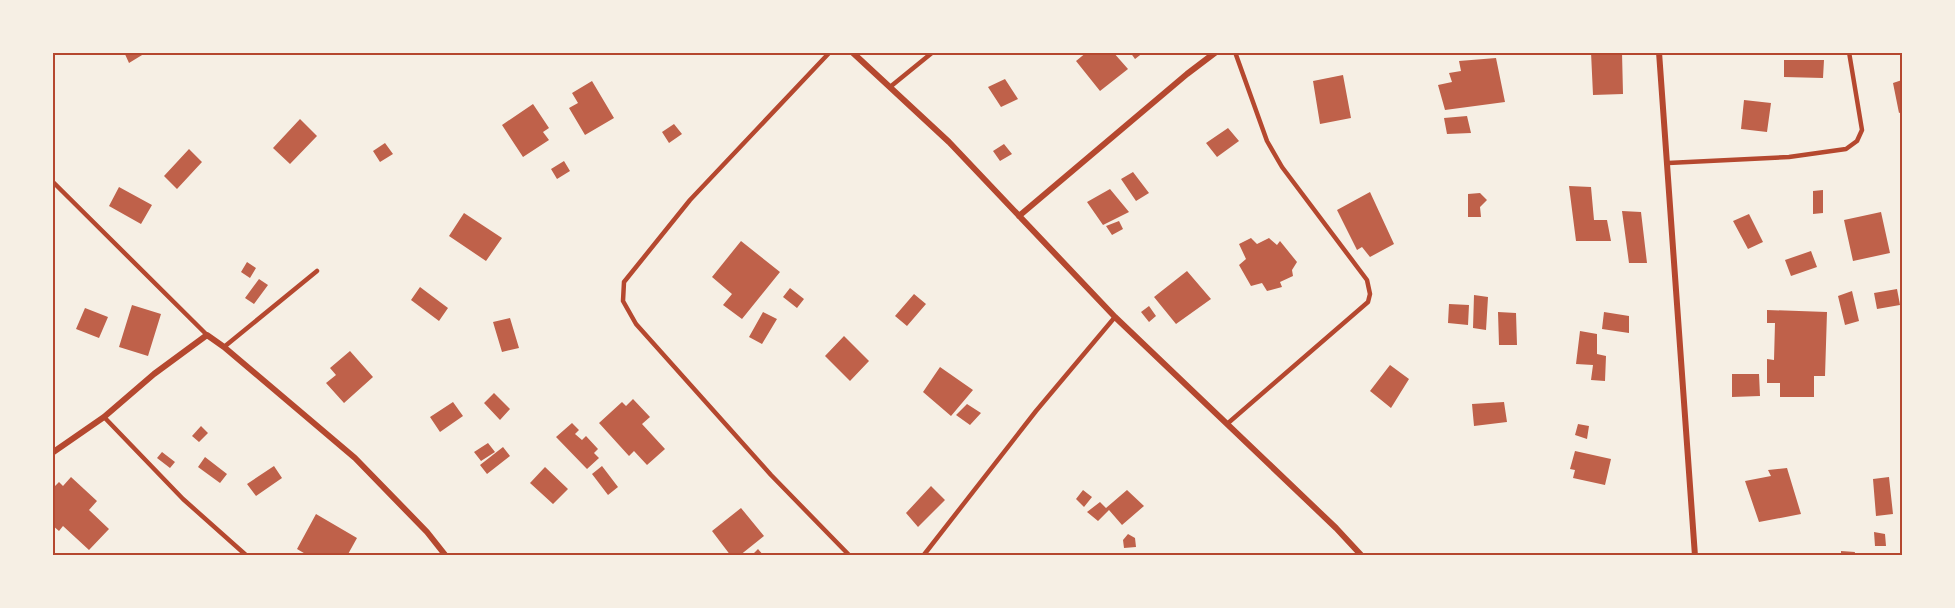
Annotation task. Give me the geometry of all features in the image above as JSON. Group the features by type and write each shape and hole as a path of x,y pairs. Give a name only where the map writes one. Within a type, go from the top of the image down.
{"street":[{"path":"852,52 950,142 1115,317 1362,555"},
{"path":"1019,216 1216,52"},
{"path":"1659,52 1695,555"},
{"path":"52,453 104,417 154,374 207,335 355,458 427,532 446,555"}],"lane":[{"path":"830,52 690,200 624,282 623,302 636,324 675,369 771,475 850,555"},
{"path":"890,87 933,52"},
{"path":"1227,424 1342,326 1368,302 1370,294 1367,280 1282,167 1267,141 1235,52"},
{"path":"1668,163 1790,157 1846,149 1857,141 1862,130 1849,52"},
{"path":"52,181 207,335"},
{"path":"224,347 317,272"},
{"path":"923,555 1036,411 1115,317"},
{"path":"104,417 183,499 247,555"}],"building":[{"path":"124,52 147,52 129,63"},
{"path":"1087,52 1113,52 1128,69 1100,91 1076,61"},
{"path":"1130,52 1144,52 1135,59"},
{"path":"1591,52 1622,52 1623,94 1593,95"},
{"path":"1496,58 1505,102 1445,110 1438,85 1452,82 1449,73 1461,71 1459,61"},
{"path":"1784,60 1824,60 1823,78 1784,77"},
{"path":"1343,75 1351,118 1320,124 1313,81"},
{"path":"1005,79 1018,99 1001,107 988,87"},
{"path":"1902,80 1902,112 1899,113 1893,83"},
{"path":"592,81 614,118 585,135 569,108 578,103 572,93"},
{"path":"1744,100 1771,103 1767,132 1741,129"},
{"path":"533,104 549,128 543,132 549,140 523,157 502,125"},
{"path":"1467,116 1471,133 1447,134 1444,118"},
{"path":"300,119 317,136 290,164 273,148"},
{"path":"674,124 682,134 669,143 662,132"},
{"path":"1228,128 1239,141 1217,157 1206,143"},
{"path":"385,143 393,154 380,162 373,151"},
{"path":"1004,144 1012,154 1000,161 993,151"},
{"path":"189,149 202,162 177,189 164,176"},
{"path":"564,161 570,171 557,179 551,169"},
{"path":"1133,172 1149,193 1136,201 1121,179"},
{"path":"1569,186 1591,187 1594,220 1607,220 1611,241 1576,241"},
{"path":"119,187 152,205 141,224 109,206"},
{"path":"1110,189 1129,212 1103,225 1087,202"},
{"path":"1823,190 1823,213 1813,214 1813,191"},
{"path":"1370,192 1394,244 1370,257 1362,247 1357,250 1337,210"},
{"path":"1480,193 1487,200 1480,207 1481,217 1468,217 1468,194"},
{"path":"1622,211 1641,212 1647,263 1629,263"},
{"path":"1881,212 1890,253 1853,261 1844,220"},
{"path":"464,213 502,238 486,261 449,236"},
{"path":"1749,214 1763,242 1748,249 1733,221"},
{"path":"1119,221 1123,229 1112,235 1106,226"},
{"path":"1251,238 1257,244 1269,238 1277,245 1280,241 1297,262 1292,270 1293,276 1280,282 1282,287 1267,291 1262,283 1251,286 1239,265 1246,259 1239,244"},
{"path":"741,241 780,272 742,319 723,305 732,294 712,277"},
{"path":"1811,251 1817,267 1791,276 1785,260"},
{"path":"247,262 256,268 250,278 241,272"},
{"path":"1187,271 1211,299 1176,324 1154,297"},
{"path":"259,279 268,285 254,304 245,298"},
{"path":"420,287 448,308 439,321 411,300"},
{"path":"790,288 804,299 797,308 783,297"},
{"path":"1897,289 1900,305 1877,309 1874,293"},
{"path":"1852,291 1859,321 1845,325 1838,296"},
{"path":"914,294 926,304 907,326 895,316"},
{"path":"1474,295 1488,297 1486,330 1473,328"},
{"path":"1449,304 1469,305 1468,325 1448,323"},
{"path":"132,305 161,314 148,356 119,347"},
{"path":"1149,306 1156,316 1149,322 1141,312"},
{"path":"85,308 108,317 99,338 76,329"},
{"path":"1767,310 1827,312 1825,376 1814,376 1814,397 1780,397 1780,383 1767,383 1767,359 1774,360 1775,323 1767,323"},
{"path":"763,312 777,319 762,344 749,337"},
{"path":"1498,312 1516,313 1517,345 1499,345"},
{"path":"1604,312 1629,316 1629,333 1602,329"},
{"path":"510,318 519,348 502,352 493,322"},
{"path":"1580,331 1597,334 1597,354 1606,356 1605,381 1591,380 1593,365 1576,364"},
{"path":"844,336 869,361 850,381 825,356"},
{"path":"350,351 373,377 344,403 326,383 336,375 330,368"},
{"path":"1390,365 1409,379 1391,408 1370,391"},
{"path":"940,367 973,390 951,416 923,392"},
{"path":"1732,374 1759,374 1760,396 1732,397"},
{"path":"494,393 510,409 500,420 484,403"},
{"path":"633,399 650,417 642,424 665,449 647,465 634,451 629,456 599,423 622,402 626,406"},
{"path":"453,402 463,416 440,432 430,417"},
{"path":"1504,402 1507,422 1474,426 1472,404"},
{"path":"967,404 981,413 970,425 956,415"},
{"path":"572,423 579,430 575,434 582,440 586,436 598,449 594,453 599,458 587,469 556,437"},
{"path":"1578,424 1589,426 1587,439 1575,435"},
{"path":"201,426 208,433 199,442 192,436"},
{"path":"488,443 495,452 481,461 474,452"},
{"path":"503,447 510,456 487,474 480,465"},
{"path":"1575,451 1611,459 1605,485 1573,478 1575,470 1570,469"},
{"path":"162,452 175,462 170,468 157,458"},
{"path":"205,457 227,474 220,483 198,467"},
{"path":"274,466 282,478 256,496 247,484"},
{"path":"602,466 618,487 608,495 592,474"},
{"path":"545,467 568,489 553,504 530,483"},
{"path":"1787,468 1801,514 1759,522 1745,481 1771,476 1768,470"},
{"path":"71,477 97,501 89,510 109,529 89,550 63,526 59,531 52,525 52,489 59,482 63,486"},
{"path":"1889,477 1893,514 1876,516 1873,479"},
{"path":"931,486 945,500 918,527 906,513"},
{"path":"1083,490 1092,497 1084,507 1076,499"},
{"path":"1127,490 1144,506 1122,525 1109,510 1098,521 1087,512 1100,502 1106,508"},
{"path":"741,508 764,536 739,556 731,556 712,531"},
{"path":"316,514 357,538 347,556 309,556 297,549"},
{"path":"1874,532 1885,534 1886,546 1875,546"},
{"path":"1128,534 1135,538 1136,547 1124,548 1123,540"},
{"path":"758,549 764,556 751,556"},
{"path":"1841,551 1855,552 1854,556 1841,556"}]}
